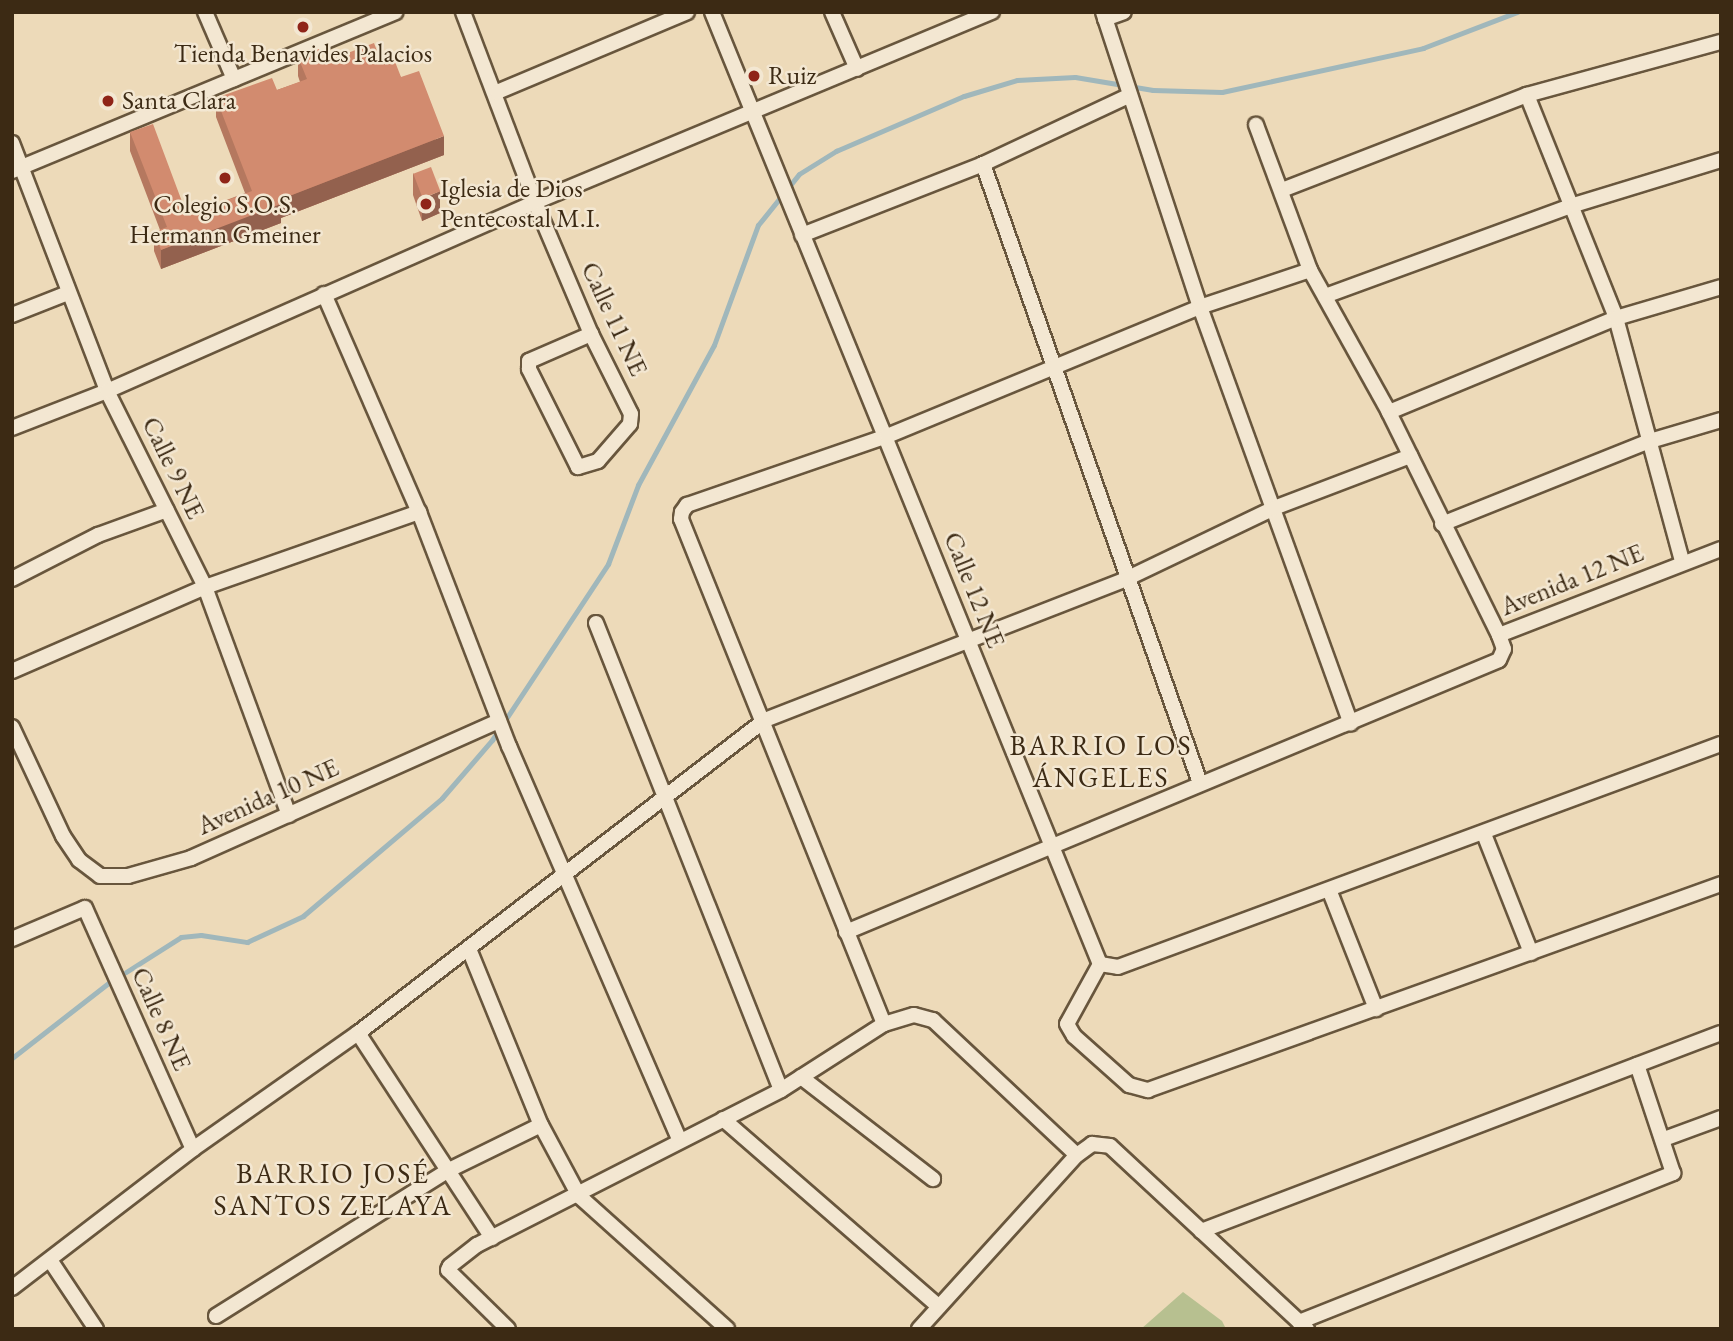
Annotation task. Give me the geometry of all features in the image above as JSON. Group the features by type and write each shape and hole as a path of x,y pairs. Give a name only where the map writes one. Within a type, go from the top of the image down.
{"street":[{"path":"205,12 234,79"},
{"path":"17,169 395,12"},
{"name":"Calle 11 NE","path":"463,12 497,92 535,202 591,334 631,414 630,424 598,461 578,467 529,369 529,360 591,334"},
{"path":"497,92 687,12"},
{"path":"712,12 755,113"},
{"path":"832,12 857,69"},
{"path":"12,428 107,391 535,202 857,69 961,17 992,12"},
{"path":"846,932 1200,783 1351,723 1200,307 1119,64 1104,16 1124,12"},
{"path":"1282,190 1527,95 1721,42"},
{"path":"802,235 983,164 1129,92"},
{"path":"1527,95 1574,205 1616,318 1682,561"},
{"name":"Calle 12 NE","path":"755,113 802,235 887,436 1100,964"},
{"path":"1256,125 1310,270 1389,412 1441,524 1499,635"},
{"name":"Calle 9 NE","path":"12,143 17,169 107,391 205,587 289,815"},
{"path":"1325,296 1574,205 1721,160"},
{"path":"983,164 1051,366 1200,783"},
{"path":"884,1024 765,720 681,519 682,512 687,505 887,436 1051,366 1200,307 1310,270"},
{"path":"1389,412 1616,318 1721,287"},
{"path":"12,315 68,293"},
{"path":"324,294 419,512 509,746 569,874 680,1141"},
{"path":"1441,524 1650,441 1721,420"},
{"path":"12,1288 193,1149 358,1033 569,874 765,720 1126,579 1274,508 1410,456"},
{"path":"12,579 98,535 167,510"},
{"path":"12,671 205,587 419,512"},
{"name":"Avenida 12 NE","path":"1351,723 1499,660 1504,649 1499,635 1682,561 1721,549"},
{"path":"596,622 781,1090"},
{"name":"Avenida 10 NE","path":"12,727 63,836 79,860 100,876 128,876 191,858 499,721"},
{"path":"1721,744 1330,892 1118,967 1100,964 1067,1024 1074,1037 1129,1085 1148,1090 1721,884"},
{"path":"1483,834 1531,953"},
{"path":"1330,892 1376,1009"},
{"name":"Calle 8 NE","path":"12,939 85,908 193,1149"},
{"path":"469,948 541,1125 579,1196 727,1329"},
{"path":"508,1329 449,1270 492,1238 579,1196 781,1090 884,1024 914,1015 933,1020 1077,1155"},
{"path":"358,1033 492,1238"},
{"path":"1201,1231 1721,1033"},
{"path":"919,1329 1077,1155 1092,1144 1110,1146 1303,1325 1673,1173 1674,1165 1637,1065"},
{"path":"801,1077 933,1179"},
{"path":"1664,1139 1721,1118"},
{"path":"723,1119 939,1307"},
{"path":"216,1316 449,1170 541,1125"},
{"path":"50,1259 96,1329"}],"green space":[{"path":"1183,1292 1222,1321 1226,1329 1141,1329"}],"building":[{"path":"374,43 380,59 392,54 401,77 419,71 444,136 279,200 281,204 161,250 154,232 167,227 130,132 153,124 187,215 252,191 216,98 272,78 277,90 307,79 298,57 319,49 324,62"},
{"path":"431,167 440,191 423,198 413,174"}],"waterway":[{"path":"126,972 181,937 201,935 247,942 303,916 442,798 492,740 608,564 638,485 714,345 758,225 799,174 836,151 964,96 1017,80 1075,77 1153,90 1222,92 1423,48 1517,12"},
{"path":"12,1058 111,981"}],"place":[{"name":"Tienda Benavides Palacios","path":"303,27"},
{"name":"Ruiz","path":"754,76"},
{"name":"Santa Clara","path":"108,101"},
{"name":"Colegio S.O.S. Hermann Gmeiner","path":"225,178"},
{"name":"Iglesia de Dios Pentecostal M.I.","path":"426,204"}],"district":[{"name":"BARRIO LOS ÁNGELES","path":"1101,761"},
{"name":"BARRIO JOSÉ SANTOS ZELAYA","path":"333,1189"}]}
